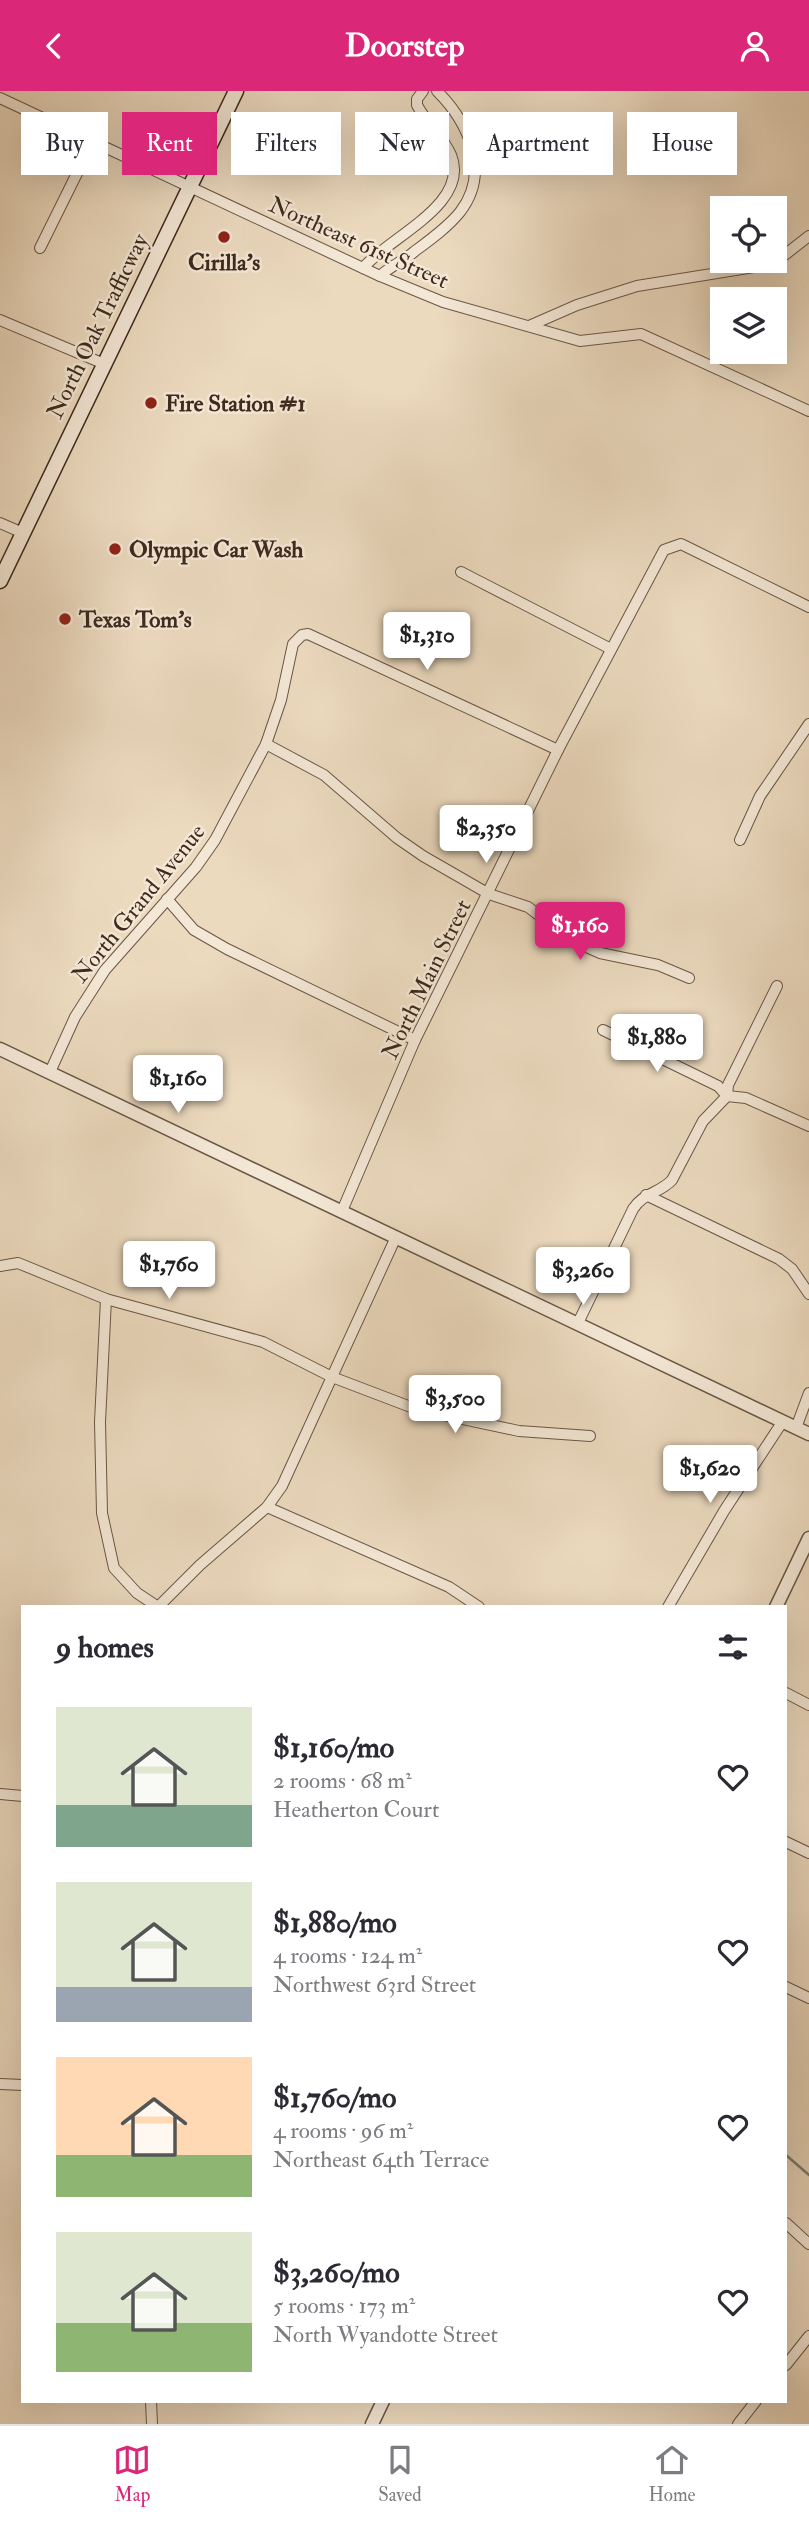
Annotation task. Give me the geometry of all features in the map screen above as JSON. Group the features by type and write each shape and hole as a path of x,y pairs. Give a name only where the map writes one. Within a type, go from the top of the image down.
{"main road":[{"name":"North Oak Trafficway","path":"0,581 236,91"}],"street":[{"path":"363,268 439,205 450,190 454,165 443,141 417,105 417,99 423,91"},
{"path":"380,277 413,254 458,215 474,184 476,156 472,144 466,130 437,91"},
{"name":"Northeast 61st Street","path":"0,98 30,112"},
{"name":"Northeast 61st Street","path":"108,148 380,277 443,302 580,341 641,334 809,411"},
{"path":"40,248 76,175"},
{"path":"528,326 577,305 637,286 773,264 809,236"},
{"path":"0,320 103,363"},
{"path":"0,523 23,533"},
{"name":"North Main Street","path":"342,1211 415,1040 558,750 664,550 681,544 809,607"},
{"path":"461,572 611,649"},
{"name":"North Grand Avenue","path":"50,1072 89,993 123,948 215,840 266,744 296,638 309,634 558,750"},
{"path":"740,840 761,796 809,725"},
{"path":"266,744 324,775 397,838 489,894 528,907 586,947 614,957 658,965 689,978"},
{"path":"167,899 194,930 227,949 415,1040"},
{"path":"578,1324 628,1219 646,1195 666,1186 672,1180 703,1121 727,1095 728,1085 777,986"},
{"path":"603,1030 718,1086 727,1095 746,1098 809,1126"},
{"path":"0,1049 809,1434"},
{"path":"646,1195 779,1259 792,1269 809,1294"},
{"path":"160,1605 200,1565 267,1507 282,1486 396,1237"},
{"path":"0,1266 18,1263 106,1299 263,1342 332,1377 387,1399 447,1417 519,1431 590,1436"},
{"path":"106,1299 99,1448 102,1513 114,1568 137,1593 155,1605"},
{"path":"796,1428 809,1393"},
{"path":"669,1605 712,1531 783,1421"},
{"path":"267,1507 449,1587 476,1605"},
{"path":"777,1605 809,1538"},
{"path":"787,1694 809,1705"},
{"path":"0,1794 21,1796"},
{"path":"787,1842 809,1853"},
{"path":"787,1987 809,1998"},
{"path":"0,2084 21,2085"},
{"path":"787,2224 809,2244"},
{"path":"787,2364 809,2336"},
{"path":"151,2403 152,2424"},
{"path":"372,2424 382,2403"},
{"path":"738,2424 754,2403"}],"waterway":[{"path":"787,2156 809,2175"}],"place":[{"name":"Cirilla's","path":"224,237"},
{"name":"Fire Station #1","path":"151,403"},
{"name":"Olympic Car Wash","path":"115,549"},
{"name":"Texas Tom's","path":"65,619"}]}
